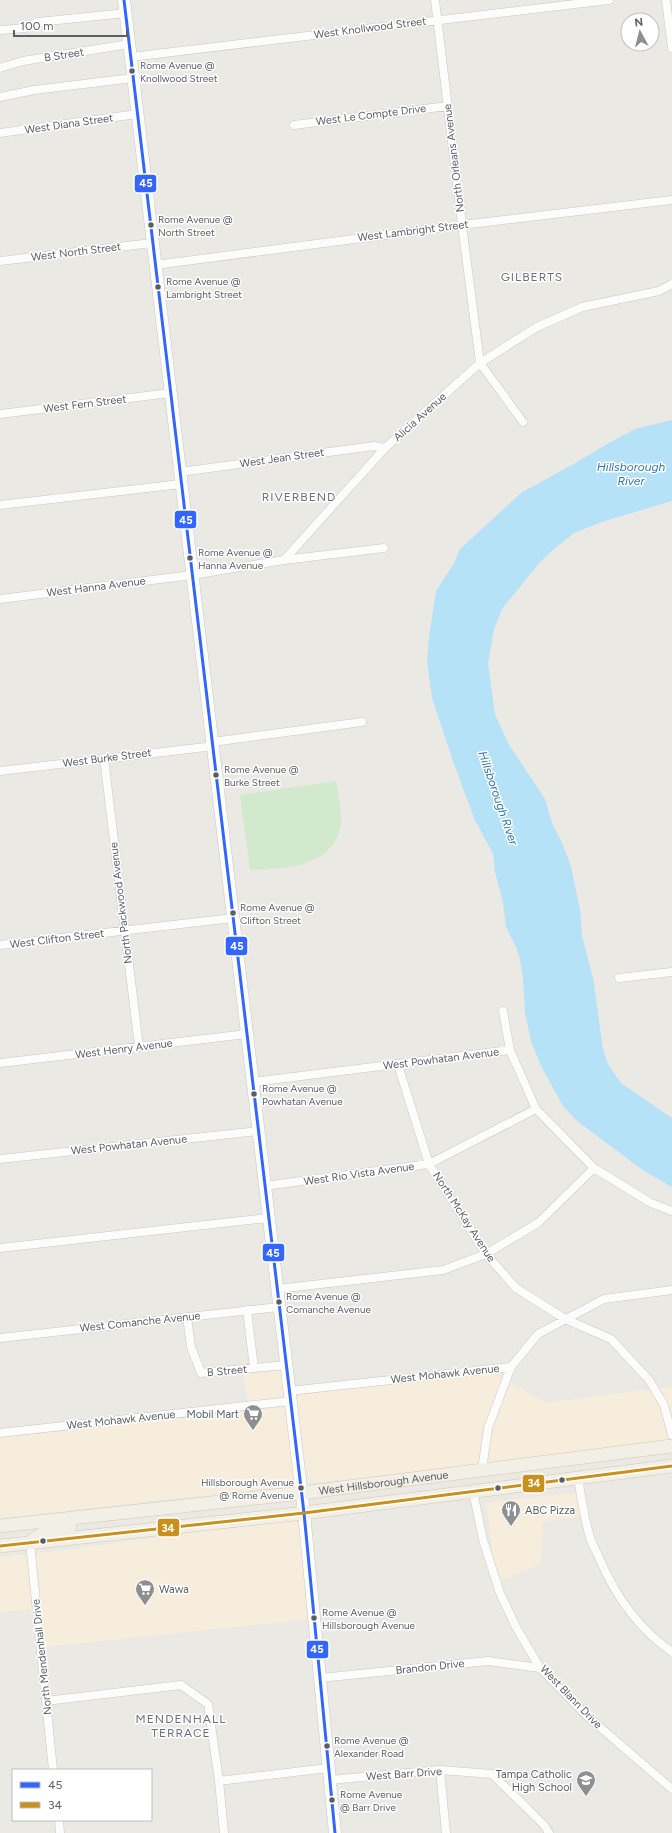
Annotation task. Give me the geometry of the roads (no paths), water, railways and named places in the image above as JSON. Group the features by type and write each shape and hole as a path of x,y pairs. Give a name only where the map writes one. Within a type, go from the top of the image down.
{"main road":[{"name":"West Hillsborough Avenue","path":"0,1526 301,1493 672,1446"},
{"path":"473,1491 494,1477 560,1468 574,1458"},
{"name":"West Hillsborough Avenue","path":"0,1546 30,1544 304,1513 672,1466"},
{"path":"408,1499 436,1485 470,1480 482,1470"},
{"path":"30,1544 37,1536 46,1531 94,1524 108,1520 119,1513"}],"street":[{"path":"124,0 304,1513 335,1833"},
{"name":"North Orleans Avenue","path":"435,0 480,362 523,422"},
{"name":"West Knollwood Street","path":"131,57 609,0"},
{"path":"666,0 672,48"},
{"path":"0,30 25,28 38,22 126,13"},
{"name":"B Street","path":"0,68 24,61 129,44"},
{"path":"0,97 34,90 133,78"},
{"name":"West Le Compte Drive","path":"294,125 448,106"},
{"name":"West Diana Street","path":"0,133 137,114"},
{"name":"West Lambright Street","path":"155,265 462,225 672,200"},
{"name":"West North Street","path":"0,261 152,242"},
{"name":"Alicia Avenue","path":"284,560 385,448 480,362 537,326 582,307 659,291 672,284"},
{"name":"West Fern Street","path":"0,414 170,393"},
{"name":"West Jean Street","path":"0,505 181,478 374,446 385,448"},
{"path":"192,575 284,560 384,548"},
{"name":"West Hanna Avenue","path":"0,599 192,575"},
{"name":"West Burke Street","path":"0,771 206,747 212,742 362,722"},
{"name":"North Packwood Avenue","path":"104,758 139,1047"},
{"name":"West Clifton Street","path":"0,945 233,918"},
{"path":"619,978 672,972"},
{"path":"503,1011 510,1050 536,1109 594,1168 651,1203 672,1211"},
{"name":"West Henry Avenue","path":"0,1063 247,1034"},
{"name":"West Powhatan Avenue","path":"253,1082 510,1050"},
{"name":"North McKay Avenue","path":"398,1065 429,1164 486,1254 516,1288 564,1319 611,1339 649,1380 664,1405 672,1435"},
{"name":"West Rio Vista Avenue","path":"264,1186 429,1164 536,1109"},
{"name":"West Powhatan Avenue","path":"0,1159 258,1130"},
{"path":"277,1289 443,1270 486,1254 538,1223 594,1168"},
{"path":"0,1248 268,1218"},
{"name":"West Mohawk Avenue","path":"0,1433 511,1367 538,1334 604,1299 672,1290"},
{"name":"West Comanche Avenue","path":"0,1338 279,1307"},
{"path":"247,1310 254,1368"},
{"name":"B Street","path":"188,1317 191,1347 201,1373 286,1365"},
{"path":"482,1470 488,1428 511,1367"},
{"path":"578,1477 590,1538 610,1582 630,1612 649,1634 672,1652"},
{"name":"West Blann Drive","path":"473,1491 484,1540 500,1593 516,1627 540,1668 587,1716 672,1789"},
{"name":"North Mendenhall Drive","path":"30,1544 53,1769"},
{"name":"Brandon Drive","path":"320,1678 488,1661 540,1668"},
{"path":"46,1701 181,1685 208,1704 219,1781 224,1833"},
{"path":"440,1770 446,1833"},
{"name":"West Barr Drive","path":"219,1781 329,1774 440,1770 492,1774 544,1825 549,1833"},
{"path":"59,1821 60,1833"}],"water":[{"name":"Hillsborough River","path":"672,420 672,501 602,522 574,533 554,549 540,562 502,609 494,629 488,664 495,714 508,743 545,799 552,823 563,845 571,867 580,909 582,936 593,978 603,1049 608,1064 621,1083 672,1118 672,1187 644,1171 577,1121 563,1106 541,1066 531,1041 525,1013 523,978 520,959 506,927 503,902 495,872 493,854 474,818 454,764 432,698 427,661 436,591 454,563 460,549 521,493 635,429"}],"place":[{"name":"Rome Avenue @ Knollwood Street","path":"132,71"},
{"name":"Rome Avenue @ North Street","path":"151,225"},
{"name":"Rome Avenue @ Lambright Street","path":"158,287"},
{"name":"Rome Avenue @ Hanna Avenue","path":"190,558"},
{"name":"Rome Avenue @ Burke Street","path":"216,775"},
{"name":"Rome Avenue @ Clifton Street","path":"233,913"},
{"name":"Rome Avenue @ Powhatan Avenue","path":"254,1094"},
{"name":"Rome Avenue @ Comanche Avenue","path":"279,1302"},
{"name":"Mobil Mart","path":"253,1431"},
{"name":"Hillsborough Avenue @ Rome Avenue","path":"301,1488"},
{"name":"ABC Pizza","path":"511,1527"},
{"name":"Wawa","path":"145,1606"},
{"name":"Rome Avenue @ Hillsborough Avenue","path":"314,1618"},
{"name":"Rome Avenue @ Alexander Road","path":"327,1746"},
{"name":"Tampa Catholic High School","path":"586,1797"},
{"name":"Rome Avenue @ Barr Drive","path":"332,1800"}],"district":[{"name":"GILBERTS","path":"532,277"},
{"name":"RIVERBEND","path":"299,497"},
{"name":"MENDENHALL TERRACE","path":"181,1726"}]}
